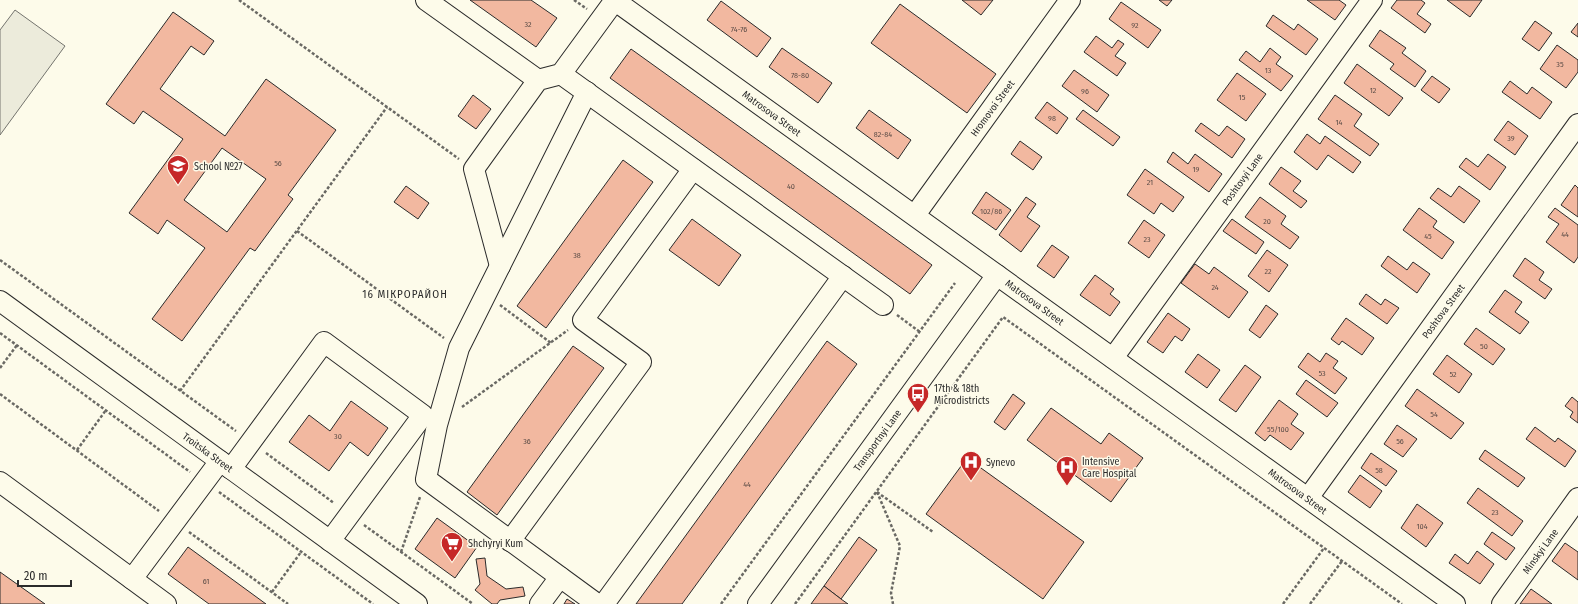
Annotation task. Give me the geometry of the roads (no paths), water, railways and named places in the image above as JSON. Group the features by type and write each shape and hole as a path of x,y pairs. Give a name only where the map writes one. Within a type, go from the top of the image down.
{"street":[{"path":"426,0 538,80"},
{"path":"500,266 474,169 538,80 561,74 614,0"},
{"name":"Matrosova Street","path":"614,0 1455,604"},
{"name":"Hromovoi Street","path":"915,215 1070,0"},
{"name":"Poshtovyi Lane","path":"1113,358 1372,0"},
{"path":"561,74 883,305"},
{"path":"587,92 459,348 437,425 426,480 597,604"},
{"name":"Poshtova Street","path":"1308,498 1578,124"},
{"path":"510,541 641,362 583,320 693,169"},
{"name":"Transportnyi Lane","path":"758,604 997,275"},
{"path":"604,604 843,276"},
{"name":"Troitska Street","path":"0,301 417,604"},
{"path":"132,579 204,482 250,442 324,342 423,415 330,541"},
{"path":"0,482 166,604"},
{"name":"Minskyi Lane","path":"1502,604 1578,498"},
{"path":"540,604 560,577"}],"place":[{"name":"School №27","path":"178,186"},
{"name":"17th & 18th Microdistricts","path":"918,414"},
{"name":"Synevo","path":"971,482"},
{"name":"Intensive Care Hospital","path":"1067,486"},
{"name":"Shchyryi Kum","path":"452,562"}],"district":[{"name":"16 МІКРОРАЙОН","path":"405,294"}]}
